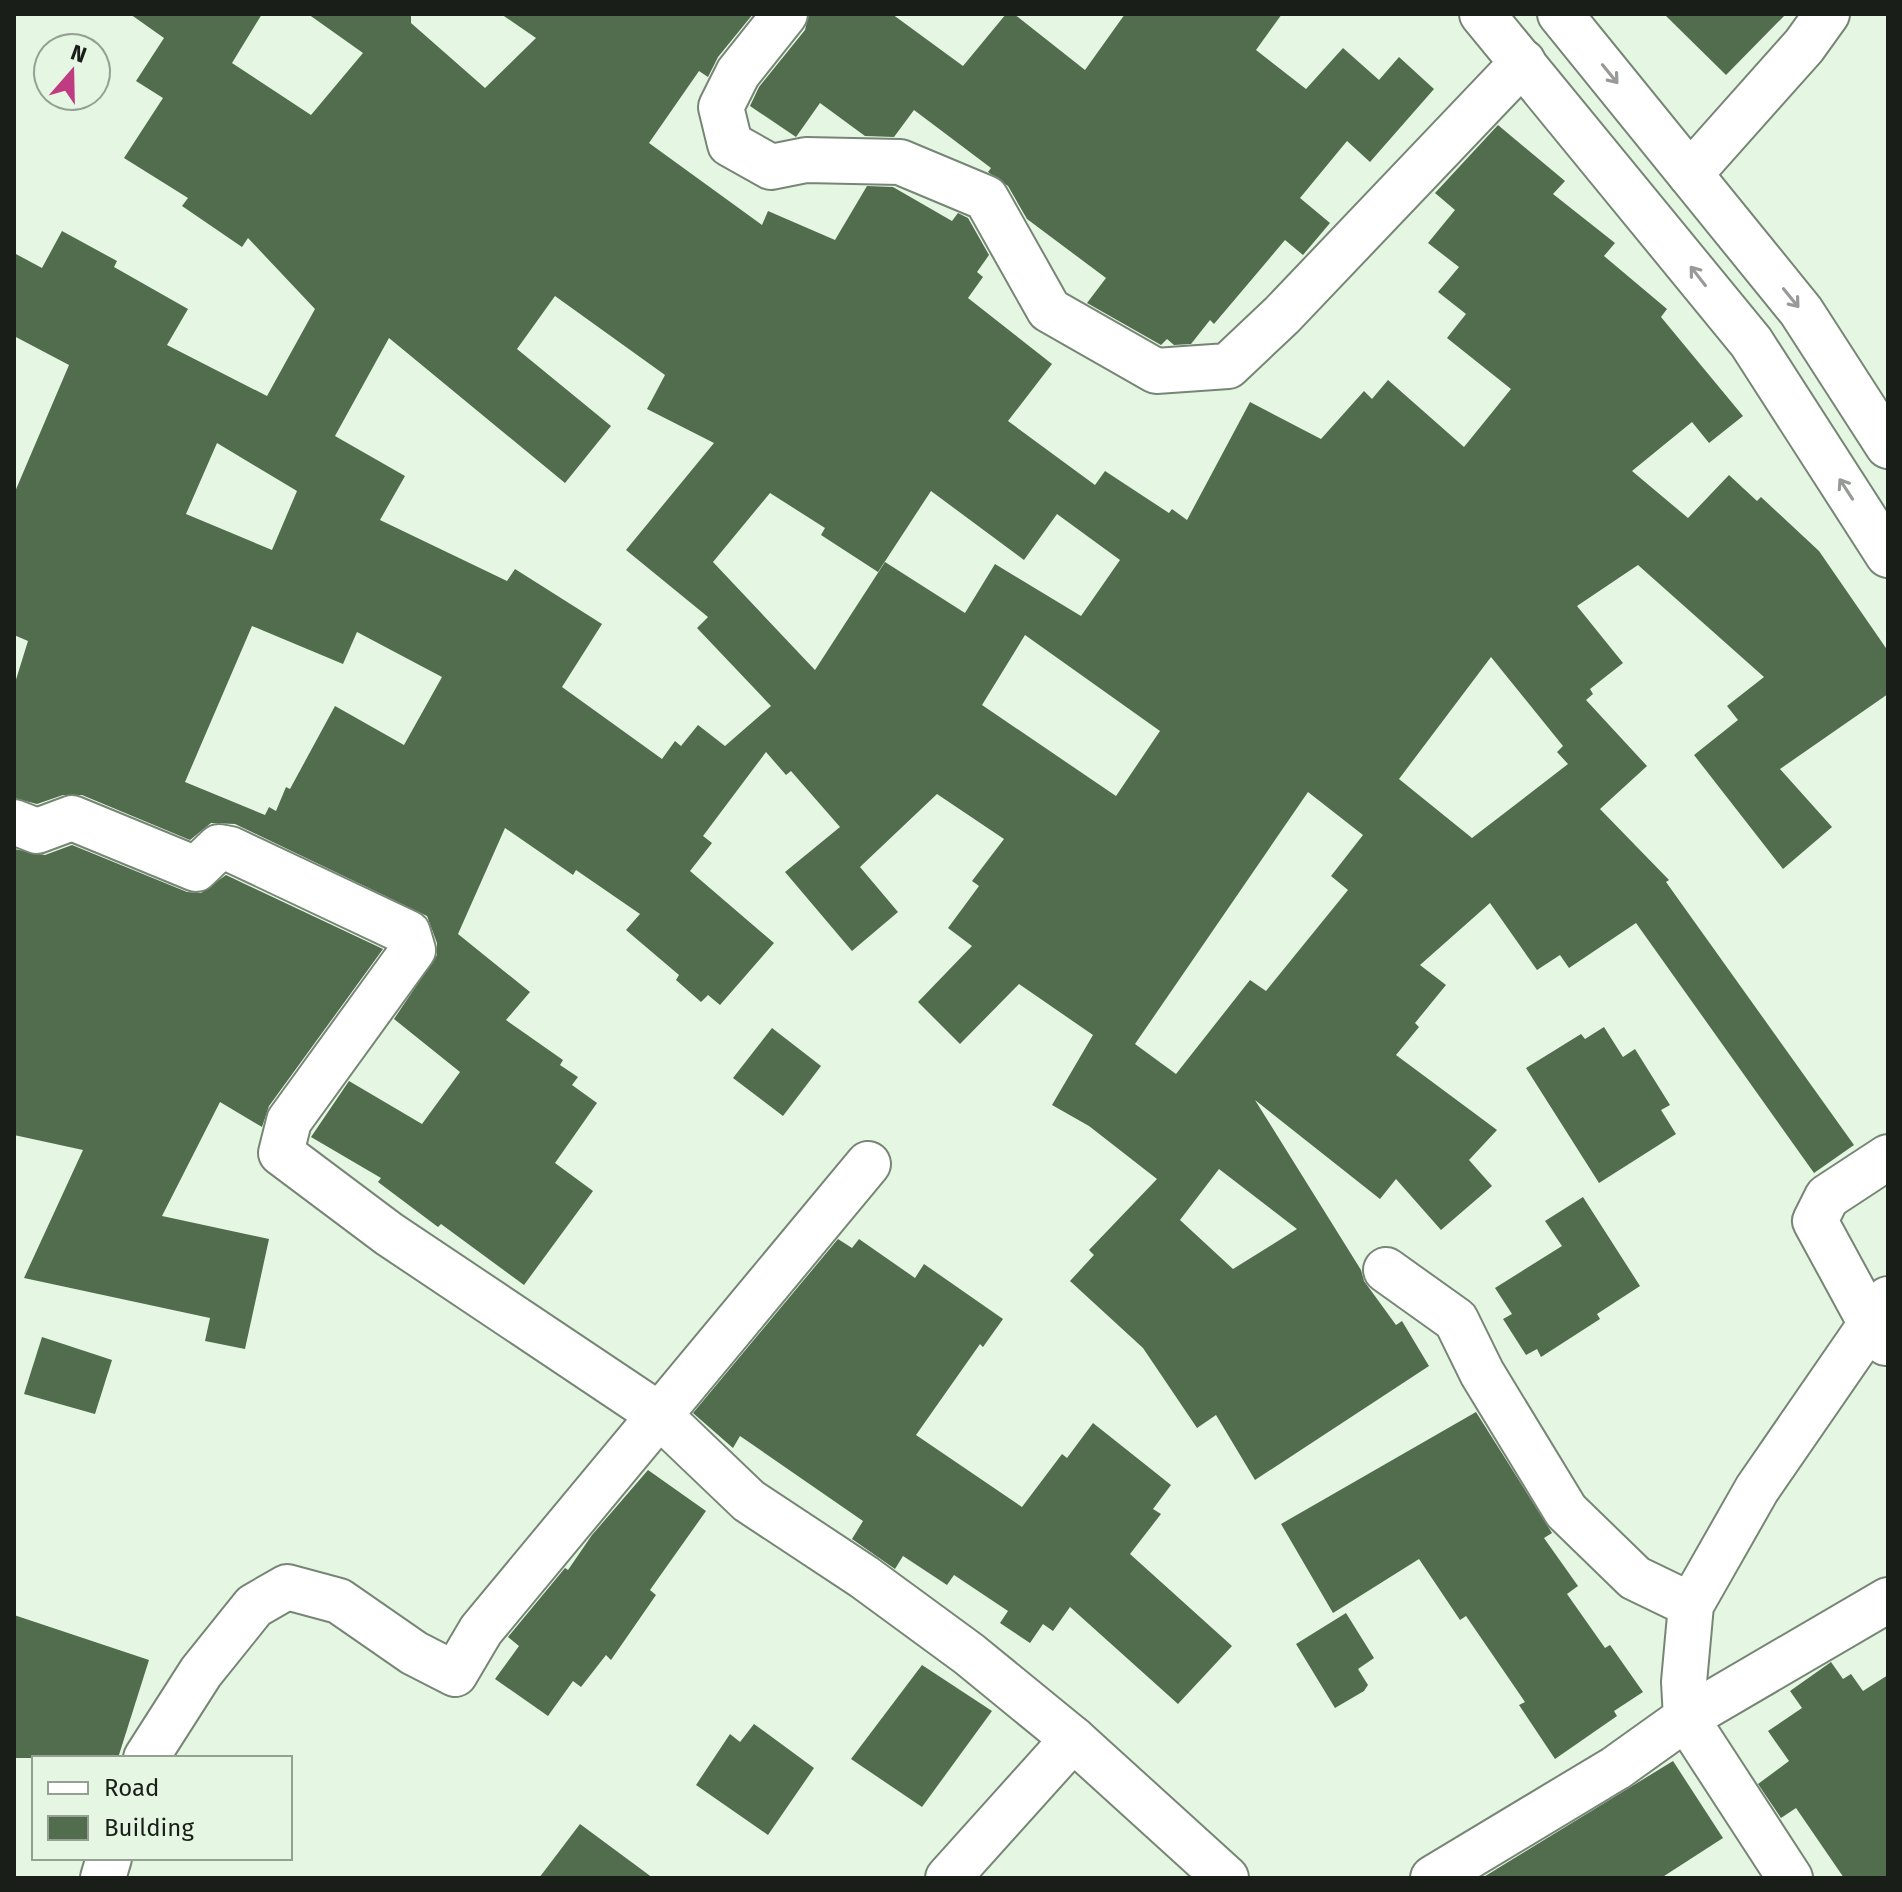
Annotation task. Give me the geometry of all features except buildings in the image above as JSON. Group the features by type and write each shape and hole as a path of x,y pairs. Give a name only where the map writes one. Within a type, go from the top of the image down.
{"street":[{"path":"785,14 738,73 721,107 730,144 771,167 806,160 900,162 986,198 1049,310 1156,371 1228,366 1282,315 1523,62"},
{"path":"1482,14 1751,342 1888,555"},
{"path":"1560,14 1801,311 1888,446"},
{"path":"1690,174 1804,46 1827,14"},
{"path":"14,822 37,831 72,818 196,869 219,847 230,849 408,933 413,950 289,1121 281,1153 389,1234 658,1414 749,1501 934,1628 1073,1739 1226,1878"},
{"path":"1790,1878 1686,1718 1684,1682 1691,1605 1757,1489 1882,1323 1815,1221 1827,1197 1888,1157"},
{"path":"147,1756 201,1672 254,1606 287,1587 339,1601 414,1653 455,1674 481,1630 868,1164"},
{"path":"1386,1270 1456,1320 1482,1373 1566,1511 1635,1578 1691,1605"},
{"path":"1433,1878 1616,1768 1686,1718 1888,1600"},
{"path":"948,1878 1073,1739"}]}
